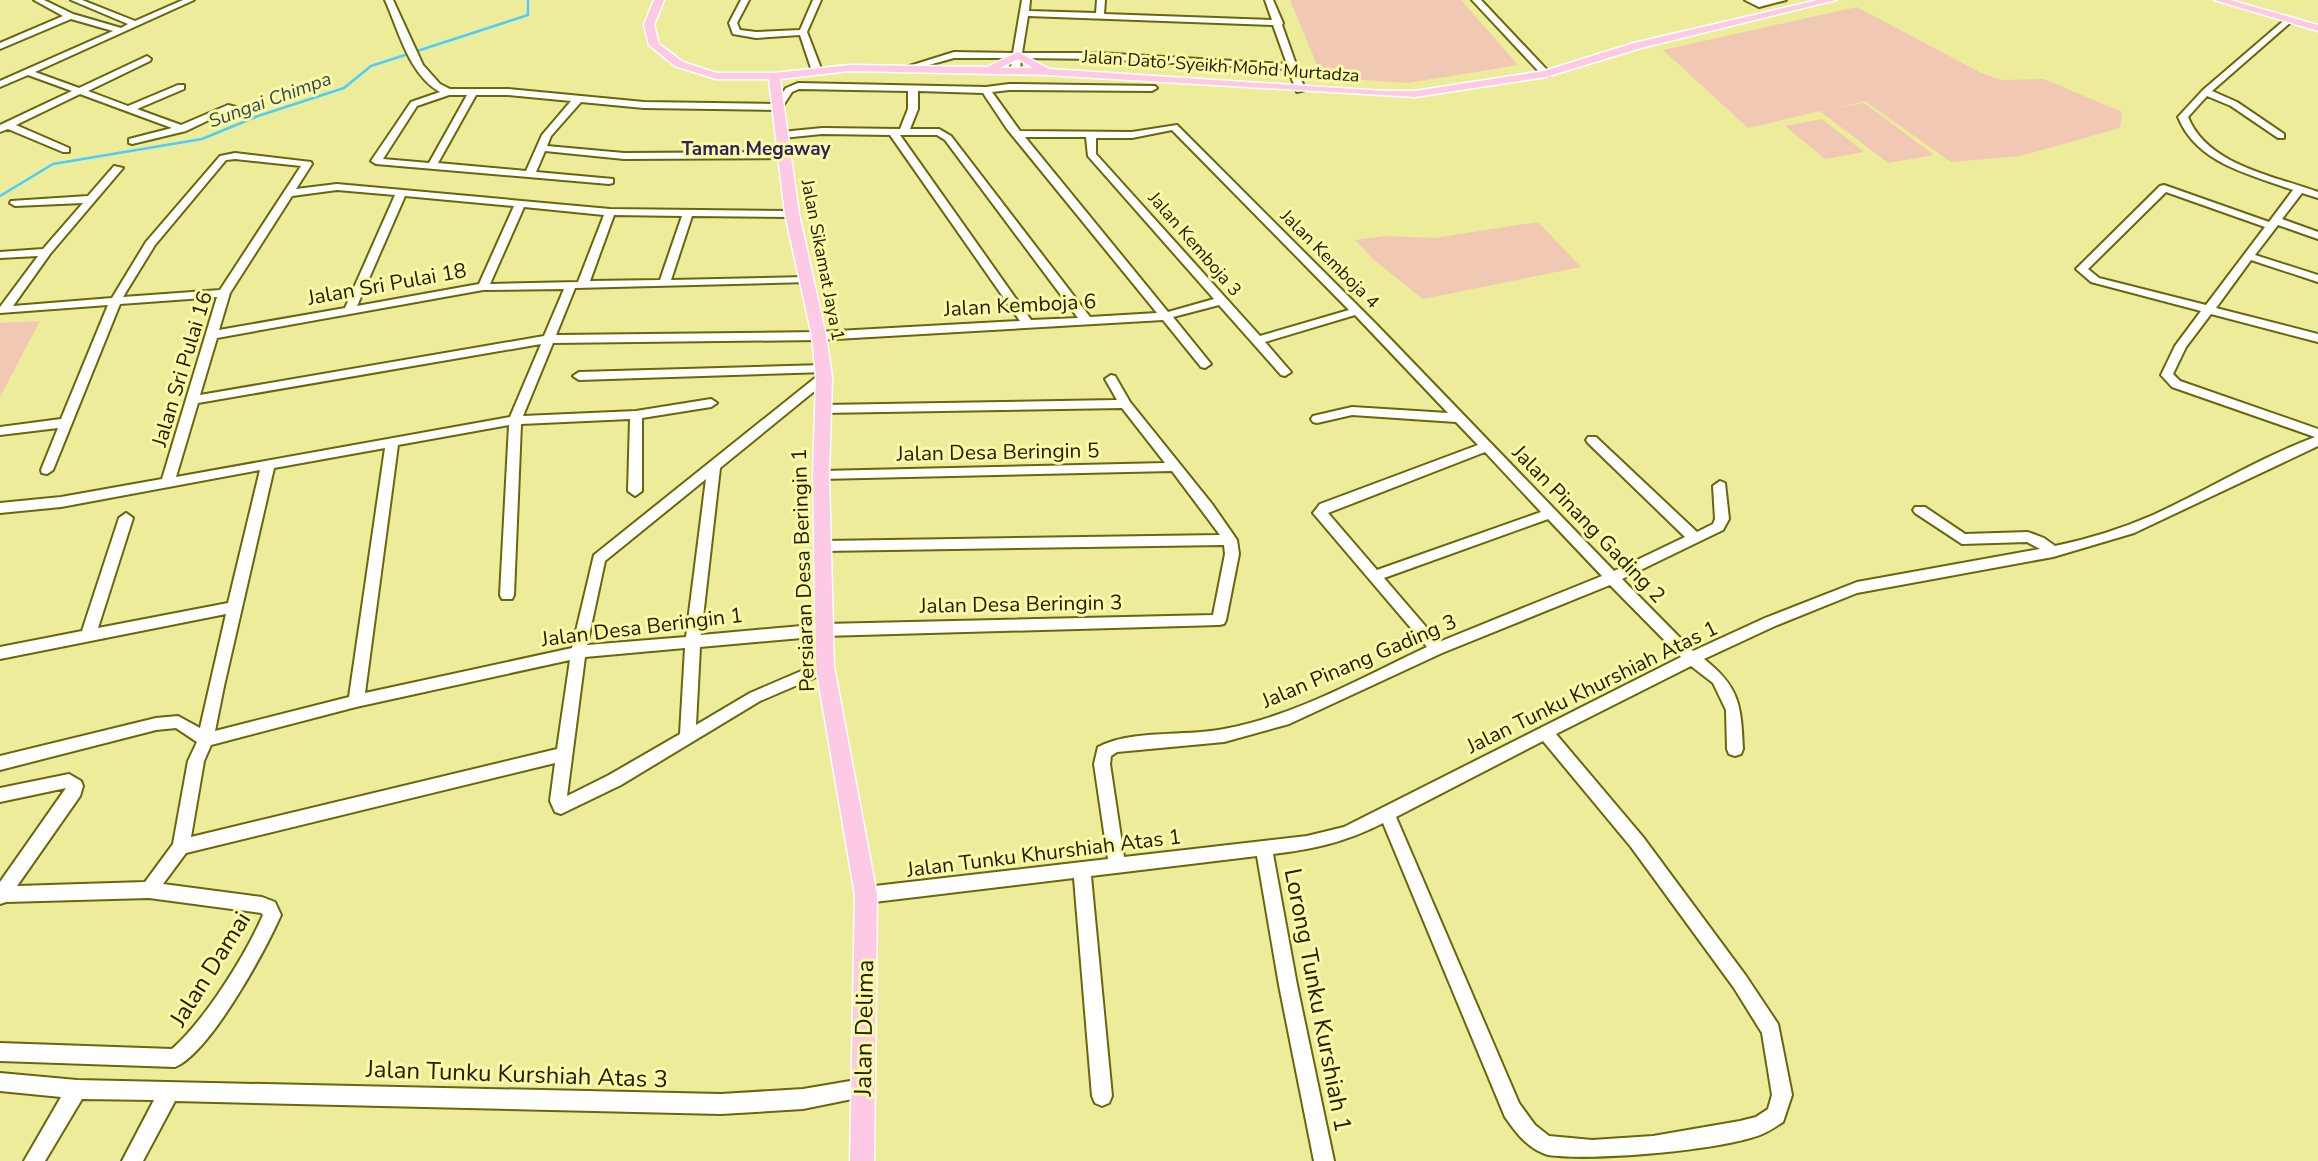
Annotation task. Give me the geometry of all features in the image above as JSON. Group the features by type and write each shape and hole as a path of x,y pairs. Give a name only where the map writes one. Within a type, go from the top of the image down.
{"main road":[{"name":"Jalan Dato' Syeikh Mohd Murtadza","path":"659,0 649,25 654,45 679,65 697,72 737,77 907,68 1047,72 1300,90 1415,94 1546,74 1638,45 1831,0"},
{"path":"2221,0 2318,28"},
{"path":"2247,8 2278,30"},
{"path":"966,71 1001,65 1018,55 1047,72"},
{"path":"777,101 787,80 814,71"},
{"name":"Jalan Sikamat Jaya 1","path":"774,76 792,214 819,336 824,373 822,409"},
{"path":"737,77 766,84 777,101"},
{"name":"Persiaran Desa Beringin 1","path":"822,409 825,667 866,895"},
{"name":"Jalan Delima","path":"862,1161 866,895"}],"street":[{"path":"38,0 70,16 120,30"},
{"path":"75,0 135,24"},
{"path":"0,84 190,0"},
{"path":"389,0 415,58 435,85 448,92"},
{"path":"745,0 733,23 736,32 756,36 803,32"},
{"path":"814,71 803,32 817,0"},
{"path":"1015,71 1026,0"},
{"path":"1100,15 1101,0"},
{"path":"1269,0 1300,90"},
{"path":"1476,0 1546,74"},
{"path":"1749,0 1759,4 1782,0"},
{"path":"1024,13 1279,23"},
{"path":"1,45 70,16"},
{"path":"2288,20 2206,92 2183,117 2187,131 2225,162 2318,195"},
{"path":"907,68 954,55 1097,55 1293,67"},
{"path":"4,127 147,59"},
{"path":"28,72 183,130"},
{"path":"1112,88 1122,76"},
{"path":"609,181 376,161 414,104 448,92 644,105 777,101 789,90 799,86 986,90 1152,88"},
{"path":"128,109 181,87"},
{"path":"898,132 914,109 913,88"},
{"path":"986,90 1010,127 1205,364"},
{"path":"433,164 472,92"},
{"path":"2206,92 2234,104 2281,135"},
{"path":"530,174 547,135 578,99"},
{"path":"132,141 183,130 231,107"},
{"path":"4,127 66,150"},
{"name":"Jalan Kemboja 4","path":"1091,134 1132,135 1174,127 1357,311 1458,418"},
{"path":"782,135 822,131 939,132 948,138 1087,321"},
{"path":"898,132 1028,324"},
{"path":"1017,134 1091,134"},
{"name":"Jalan Kemboja 3","path":"1091,134 1091,154 1285,372"},
{"path":"542,148 624,156 784,155"},
{"name":"Jalan Sri Pulai 16","path":"115,302 150,244 223,158 234,156 307,163 224,293 168,482"},
{"path":"2,310 46,252 118,168"},
{"path":"289,193 337,187 610,212 792,214"},
{"path":"2318,236 2164,188 2081,269 2095,280 2318,338"},
{"path":"2299,189 2210,311 2181,346 2167,375 2169,380 2318,434"},
{"path":"349,311 401,193"},
{"path":"15,203 92,199"},
{"path":"483,287 521,204"},
{"path":"507,595 514,420 610,212"},
{"path":"664,283 688,213"},
{"path":"0,255 46,252"},
{"path":"2248,256 2318,279"},
{"name":"Jalan Sri Pulai 18","path":"212,335 483,287 806,281"},
{"path":"2,310 224,293"},
{"name":"Jalan Kemboja 6","path":"192,400 550,339 819,336 1087,321 1165,316 1222,301"},
{"path":"47,470 115,302"},
{"path":"1257,341 1357,311"},
{"path":"579,376 824,373"},
{"path":"824,373 598,559 578,652 558,801 561,807 755,697 825,667"},
{"path":"1111,379 1125,404 1230,540"},
{"path":"1,511 514,420 636,415 711,403"},
{"path":"822,409 1125,404"},
{"path":"1317,419 1352,411 1458,418"},
{"path":"635,491 636,415"},
{"name":"Jalan Pinang Gading 2","path":"1458,418 1691,658 1719,679 1734,710 1735,749"},
{"path":"0,430 66,423"},
{"path":"1592,440 1695,538"},
{"name":"Jalan Tunku Khurshiah Atas 1","path":"866,895 1307,843 1347,833 1691,658 1834,596 1871,584 2053,552 2132,529 2289,452 2318,441"},
{"path":"356,701 392,442"},
{"path":"1437,649 1320,513 1325,507 1486,447"},
{"path":"149,890 181,846 196,761 206,740 268,464"},
{"path":"687,737 693,642 714,466"},
{"name":"Jalan Desa Beringin 5","path":"821,475 1175,467"},
{"name":"Jalan Pinang Gading 3","path":"1117,866 1102,764 1104,752 1115,746 1224,736 1284,720 1437,649 1612,578 1718,527 1722,519 1720,486"},
{"path":"1920,510 1962,539 2028,537 2039,541 2053,552"},
{"path":"1374,576 1549,514"},
{"path":"88,636 126,519"},
{"path":"824,546 1230,540"},
{"name":"Jalan Desa Beringin 3","path":"824,630 1219,621 1231,565 1230,540"},
{"path":"0,653 234,607"},
{"name":"Jalan Desa Beringin 1","path":"206,740 356,701 578,652 824,630"},
{"path":"0,764 156,724 178,722 206,740"},
{"path":"1387,814 1512,1110 1526,1131 1547,1146 1571,1151 1668,1143 1759,1126 1776,1115 1782,1096 1771,1030 1740,982 1637,842 1545,732"},
{"path":"181,846 564,754"},
{"path":"0,795 69,781 75,786 72,796 1,895"},
{"name":"Lorong Tunku Kurshiah 1","path":"1264,848 1288,985 1324,1161"},
{"path":"1082,869 1102,1096"},
{"name":"Jalan Damai","path":"0,1052 166,1060 175,1058 191,1046 272,915 269,908 262,905 149,890 1,895"},
{"name":"Jalan Tunku Kurshiah Atas 3","path":"0,1082 77,1089 721,1104 803,1099 862,1088"},
{"path":"34,1161 77,1089"},
{"path":"132,1161 170,1090"}],"shaded area":[{"path":"1290,0 1461,0 1518,65 1408,83 1322,77"},
{"path":"1857,7 1981,73 2001,80 2044,79 2122,112 2120,128 2020,156 1951,162 1865,101 1836,108 1864,103 1934,155 1888,163 1820,111 1748,128 1663,50"},
{"path":"1822,119 1864,152 1825,159 1785,126"},
{"path":"1538,222 1581,267 1423,299 1373,259 1355,240 1384,236 1434,238"},
{"path":"40,321 0,397 0,323"}],"waterway":[{"name":"Sungai Chimpa","path":"0,196 53,164 202,139 258,116 344,88 371,66 528,15 528,0"}],"district":[{"name":"Taman Megaway","path":"756,149"}]}
